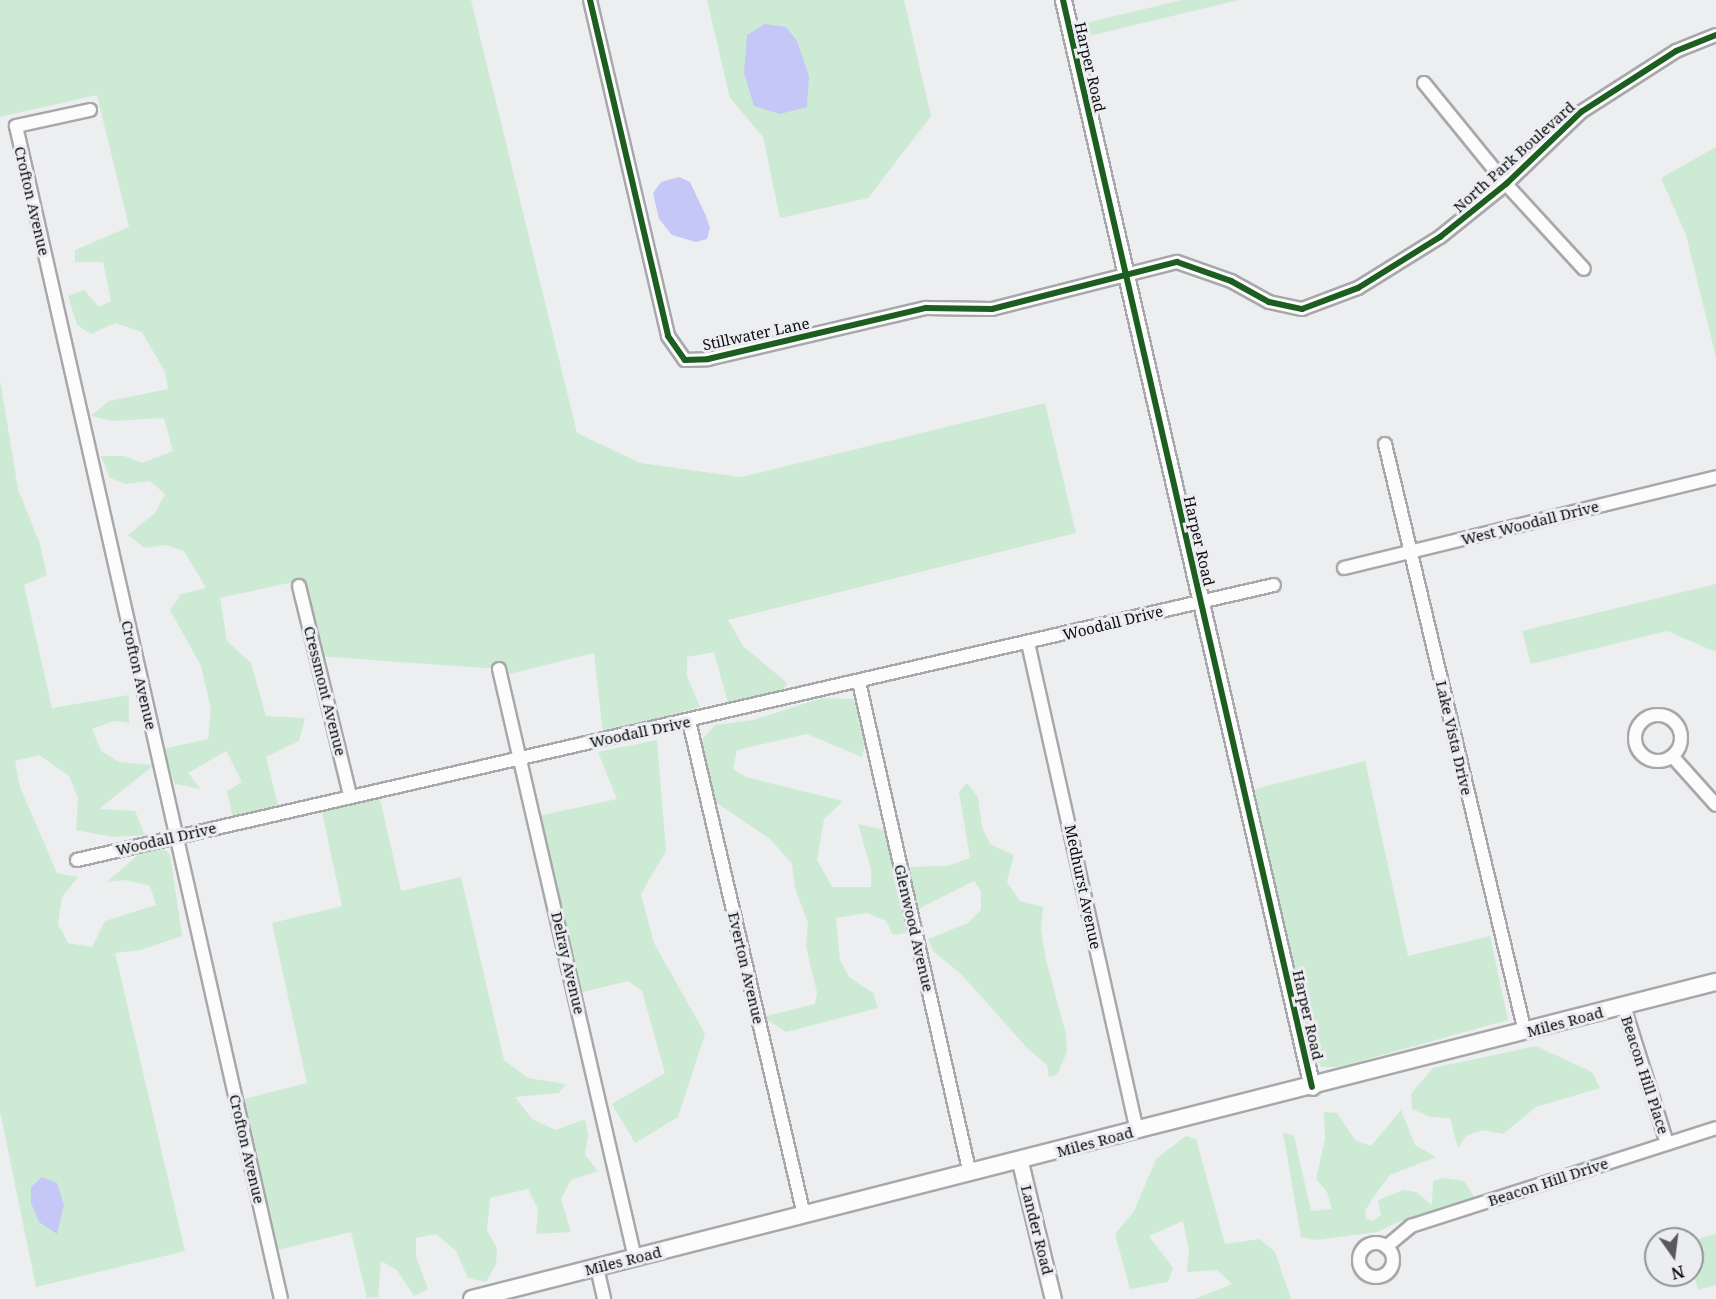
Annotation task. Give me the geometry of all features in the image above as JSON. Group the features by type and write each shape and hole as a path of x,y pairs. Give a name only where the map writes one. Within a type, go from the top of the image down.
{"main road":[{"name":"Miles Road","path":"472,1299 1312,1088 1716,982"}],"street":[{"name":"Stillwater Lane","path":"590,0 668,336 685,360 708,359 926,308 992,309 1126,276"},
{"name":"Harper Road","path":"1063,0 1312,1088"},
{"name":"North Park Boulevard","path":"1126,276 1177,261 1231,281 1269,302 1302,309 1358,288 1440,237 1506,184 1581,112 1609,92 1676,51 1716,35"},
{"path":"1424,83 1506,184 1584,268"},
{"name":"Crofton Avenue","path":"90,110 15,126 281,1299"},
{"name":"Lake Vista Drive","path":"1385,444 1525,1032"},
{"name":"West Woodall Drive","path":"1344,567 1410,553 1716,477"},
{"path":"1201,601 1274,585"},
{"name":"Cressmont Avenue","path":"299,586 350,796"},
{"name":"Woodall Drive","path":"78,860 350,796 1028,644 1201,601"},
{"name":"Medhurst Avenue","path":"1028,644 1137,1131"},
{"name":"Delray Avenue","path":"499,669 635,1258"},
{"name":"Glenwood Avenue","path":"859,682 970,1174"},
{"name":"Everton Avenue","path":"689,721 804,1215"},
{"path":"1673,757 1716,805"},
{"name":"Beacon Hill Place","path":"1624,1007 1667,1143"},
{"name":"Beacon Hill Drive","path":"1386,1247 1411,1226 1716,1128"},
{"name":"Lander Road","path":"1020,1162 1053,1299"},
{"path":"597,1268 604,1299"}],"green space":[{"path":"0,0 471,0 577,433 640,463 741,477 1045,403 1076,533 728,620 743,646 787,683 783,690 728,703 714,652 687,657 687,676 700,707 603,733 594,653 501,676 498,669 316,656 298,581 220,598 227,641 251,663 266,716 305,718 299,741 266,757 278,805 233,818 227,791 242,782 226,751 188,773 201,789 175,784 163,749 208,739 211,709 201,666 170,610 181,594 206,588 184,551 166,545 145,548 128,535 155,513 165,494 150,481 126,484 110,478 101,456 124,456 142,463 173,451 164,418 112,421 91,416 109,401 168,389 165,372 142,332 115,323 91,334 77,325 68,296 84,290 99,307 111,301 103,262 75,262 75,250 129,227 97,95 0,117"},
{"path":"707,0 904,0 931,116 868,198 780,218 763,137 730,98"},
{"path":"1182,0 1239,0 1076,39 1073,26"},
{"path":"1716,147 1716,357 1686,235 1661,178"},
{"path":"0,380 18,489 40,544 47,575 24,585 52,708 129,695 129,723 114,721 92,729 101,751 119,762 154,765 99,809 135,811 145,835 112,837 76,830 78,798 69,776 39,755 15,761 20,787 57,873 78,877 62,897 58,924 68,943 92,947 105,921 156,905 150,886 125,880 107,882 140,853 163,849 170,854 182,936 141,950 115,953 185,1251 36,1287 0,1111"},
{"path":"1716,584 1716,652 1667,631 1531,664 1522,631"},
{"path":"822,698 853,699 867,738 862,757 807,734 737,750 733,769 746,777 843,801 824,819 817,860 832,887 871,887 871,869 858,824 884,830 910,932 893,935 886,921 868,913 836,918 840,960 849,977 873,993 878,1008 786,1032 763,1017 815,1004 817,992 806,947 808,923 795,888 792,864 770,839 714,801 702,740 715,725 753,720"},
{"path":"657,740 666,851 641,894 654,943 705,1034 678,1117 635,1143 612,1104 665,1073 642,991 628,981 575,994 534,817 617,799 598,752"},
{"path":"1365,761 1408,956 1490,936 1508,1020 1339,1067 1321,1067 1314,1054 1251,790"},
{"path":"967,783 978,797 982,827 990,844 1014,855 1007,882 1020,901 1043,907 1041,930 1046,960 1066,1034 1067,1052 1057,1075 1049,1077 1047,1065 1028,1049 960,973 934,952 928,939 968,923 981,910 981,891 974,881 916,910 903,867 948,866 970,858 959,792"},
{"path":"378,790 401,891 461,877 504,1060 528,1078 566,1084 559,1093 515,1097 532,1119 556,1130 585,1119 588,1135 585,1155 598,1171 571,1180 561,1199 571,1232 536,1234 538,1209 528,1189 490,1198 487,1231 497,1248 496,1264 486,1282 468,1278 456,1251 436,1234 416,1238 416,1256 428,1289 414,1296 397,1270 381,1261 378,1297 367,1298 351,1232 270,1252 236,1101 307,1083 272,923 342,906 320,803"},
{"path":"1536,1046 1592,1072 1600,1088 1536,1107 1503,1134 1483,1130 1466,1136 1458,1148 1450,1118 1431,1117 1412,1109 1411,1094 1433,1068"},
{"path":"1401,1110 1415,1145 1436,1157 1390,1175 1365,1211 1366,1219 1373,1221 1381,1215 1378,1200 1403,1190 1416,1192 1432,1205 1433,1181 1445,1178 1464,1181 1475,1198 1396,1223 1377,1232 1317,1240 1301,1237 1283,1132 1294,1136 1311,1211 1332,1209 1327,1192 1316,1179 1325,1139 1324,1112 1337,1113 1355,1140 1371,1146"},
{"path":"1186,1136 1196,1139 1225,1244 1260,1239 1275,1252 1291,1299 1195,1299 1232,1284 1217,1270 1187,1272 1189,1251 1183,1221 1149,1236 1173,1268 1168,1282 1130,1289 1115,1234 1134,1211 1156,1159"},
{"path":"1716,1234 1716,1285 1698,1290 1697,1287 1704,1287 1704,1238"}],"water":[{"path":"765,24 786,27 797,41 809,76 807,107 780,114 754,106 744,73 747,35"},
{"path":"679,177 690,182 706,216 710,228 707,239 696,242 672,235 659,219 653,193 661,182"},
{"path":"42,1177 57,1183 64,1205 57,1234 39,1222 31,1203 31,1187"}],"cycle path":[{"path":"590,0 668,336 685,360 708,359 926,308 992,309 1177,262 1231,281 1269,302 1302,309 1358,288 1440,237 1506,184 1581,112 1676,51 1716,35"},
{"path":"1063,0 1312,1087"}]}
